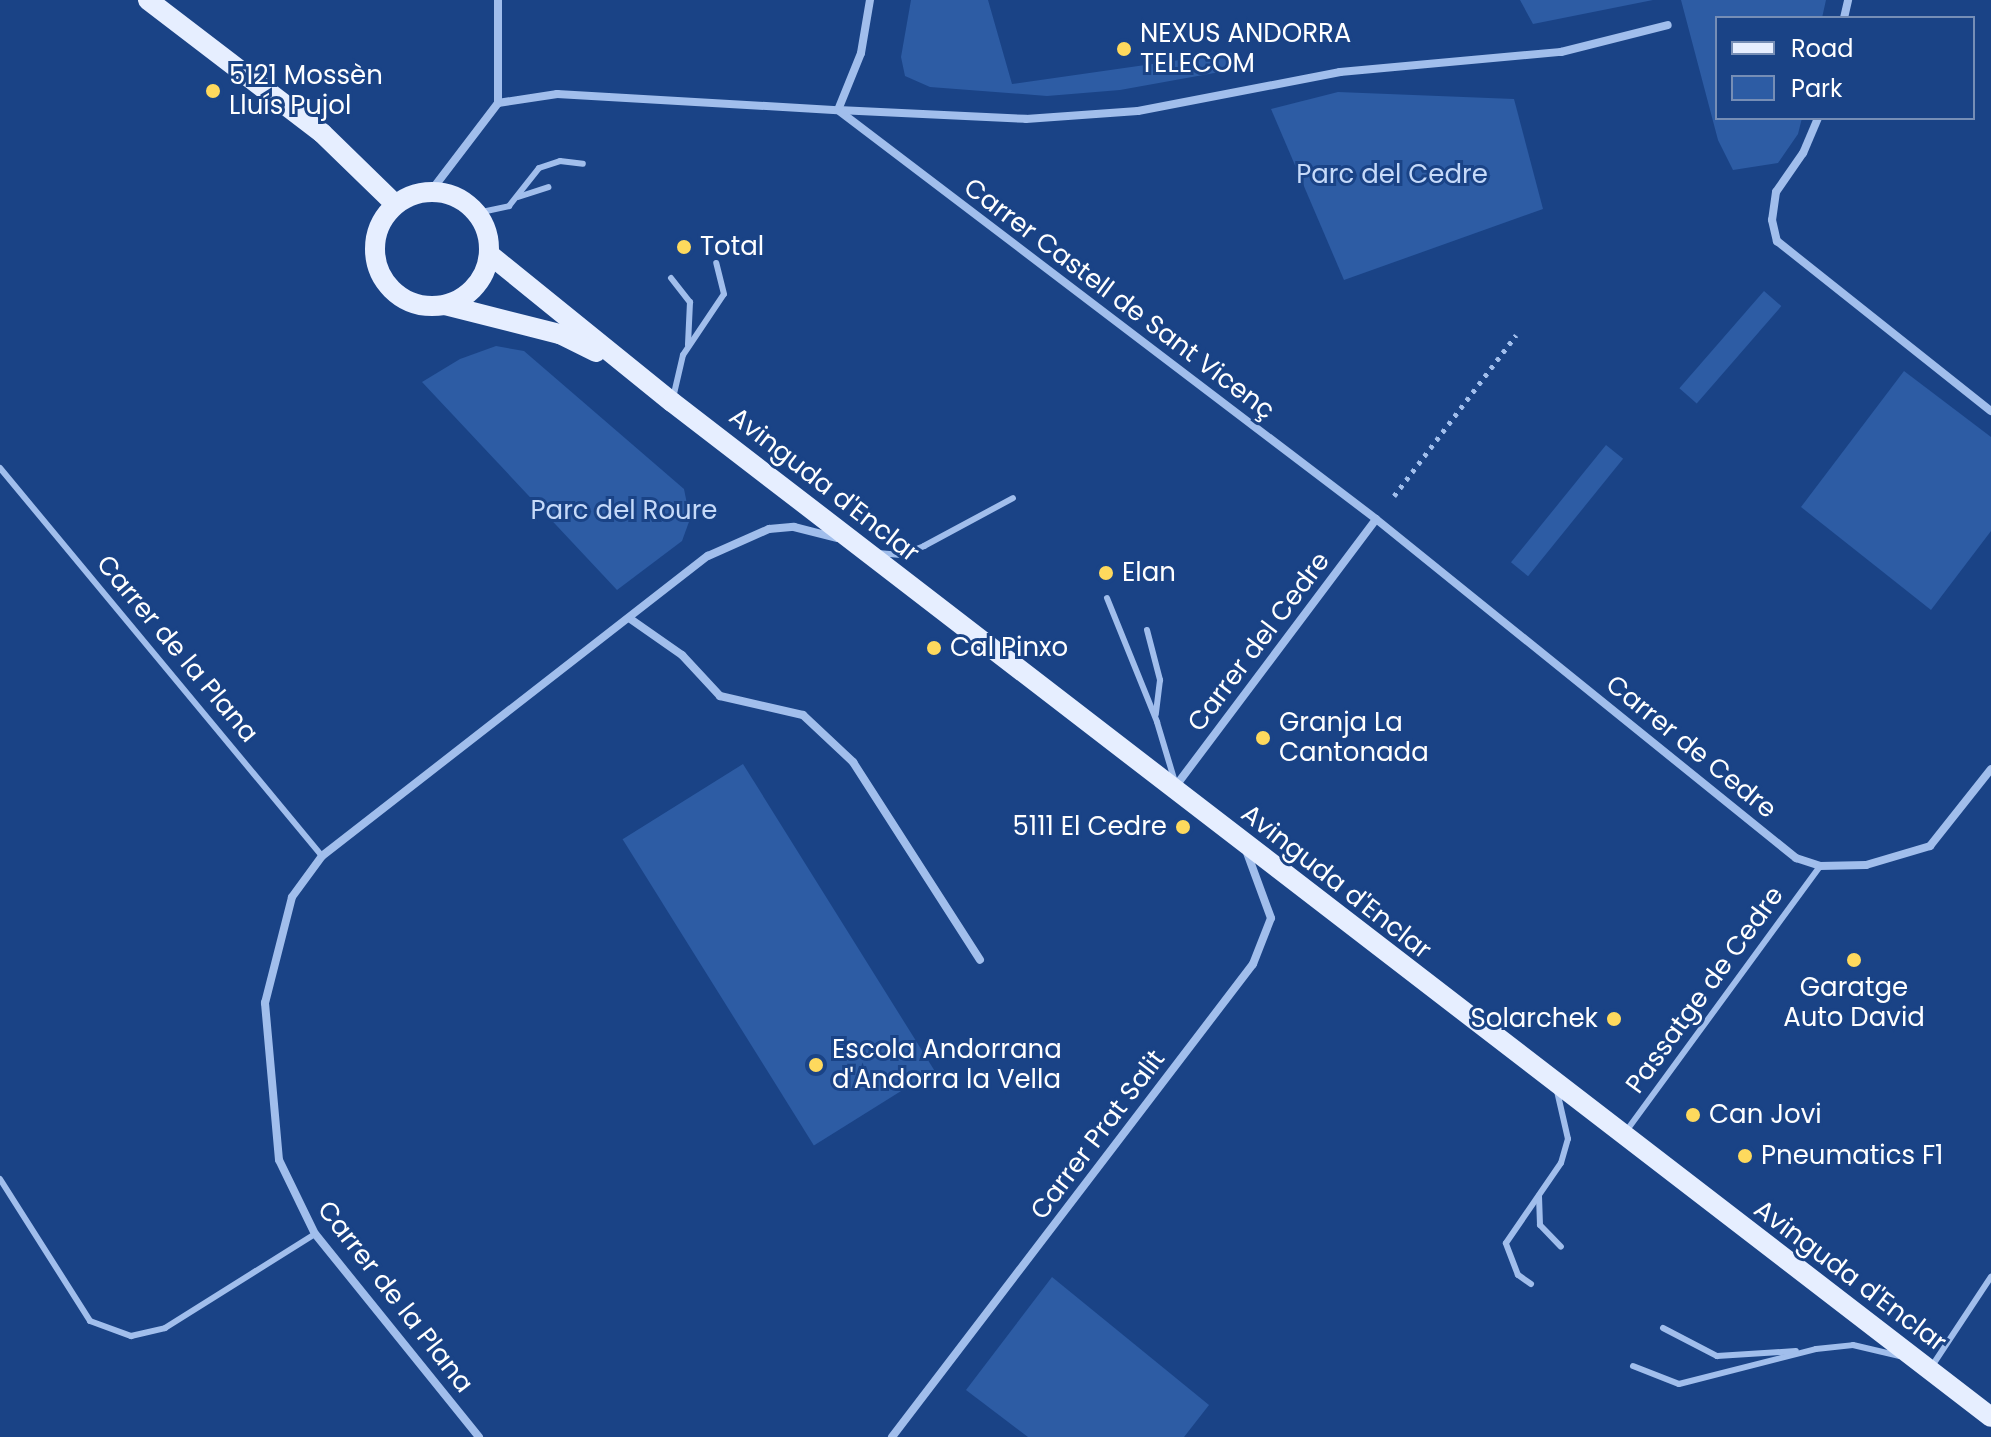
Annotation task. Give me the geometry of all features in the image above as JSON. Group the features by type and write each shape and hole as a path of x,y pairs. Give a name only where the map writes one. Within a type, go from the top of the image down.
{"main road":[{"path":"148,0 322,133 395,204"},
{"path":"431,191 456,197 477,213 487,232 489,254 471,292 445,305 428,307 397,295 378,267 377,233 395,204 431,191"},
{"name":"Avinguda d'Enclar","path":"489,254 672,402 1175,787 1622,1137 1991,1417"},
{"name":"Avinguda d'Enclar","path":"445,305 560,334 651,385"}],"street":[{"path":"431,191 498,103 498,0"},
{"path":"838,110 861,53 870,0"},
{"path":"498,103 557,94 1026,119 1138,111 1340,72 1561,52 1668,25"},
{"name":"Carrer Castell de Sant Vicenç","path":"838,110 1376,519"},
{"path":"1817,120 1803,153 1776,192 1772,220 1777,241 1991,411"},
{"name":"Carrer del Cedre","path":"1175,787 1376,519"},
{"name":"Carrer de Cedre","path":"1376,519 1796,858 1820,866 1866,865 1930,846 1991,769"},
{"name":"Carrer de la Plana","path":"479,1437 315,1234 279,1160 265,1003 292,897 322,856 708,556 734,541 794,527 864,549"},
{"path":"629,618 682,655 720,696 803,715 853,762 980,960"},
{"name":"Carrer Prat Salit","path":"892,1437 1253,964 1271,918 1261,880 1240,839"}],"lane":[{"path":"477,213 499,210 515,198 539,168 560,161 583,164"},
{"path":"515,198 548,187"},
{"path":"687,348 724,294 716,263"},
{"path":"671,278 690,302 687,348 672,402"},
{"name":"Carrer de la Plana","path":"0,468 322,856"},
{"path":"864,549 901,555 924,546 1013,498"},
{"path":"1107,598 1157,722 1175,787"},
{"path":"1147,630 1160,680 1157,722"},
{"name":"Passatge de Cedre","path":"1622,1137 1820,866"},
{"path":"1531,1284 1518,1275 1506,1243 1561,1163 1568,1139 1555,1084"},
{"path":"0,1179 90,1321 131,1336 165,1328 315,1234"},
{"path":"1540,1193 1540,1225 1561,1247"},
{"path":"1663,1328 1717,1356 1853,1345 1923,1364 1991,1277"},
{"path":"1633,1366 1679,1384 1816,1349"}],"path":[{"path":"1376,519 1516,335"}],"green space":[{"path":"911,0 988,0 1012,84 1236,52 1242,68 1120,90 1047,96 930,87 905,76 901,57"},
{"path":"1520,0 1653,0 1533,24"},
{"path":"1681,0 1826,0 1822,16 1715,16 1715,120 1802,120 1798,134 1778,163 1733,170 1718,140"},
{"name":"Parc del Cedre","path":"1338,92 1514,99 1543,209 1344,280 1271,109"},
{"path":"1764,291 1781,306 1697,403 1679,388"},
{"name":"Parc del Roure","path":"496,346 524,351 684,489 690,519 682,541 617,590 422,382 460,359"},
{"path":"1904,371 1991,437 1991,531 1931,610 1801,507"},
{"path":"1606,445 1623,459 1528,576 1511,562"},
{"path":"743,764 934,1070 814,1145 623,839"},
{"path":"1052,1277 1209,1405 1184,1437 1028,1437 966,1390"}],"place":[{"name":"NEXUS ANDORRA TELECOM","path":"1124,49"},
{"name":"5121 Mossèn Lluís Pujol","path":"213,91"},
{"name":"Total","path":"684,247"},
{"name":"Elan","path":"1106,573"},
{"name":"Cal Pinxo","path":"934,648"},
{"name":"Granja La Cantonada","path":"1263,738"},
{"name":"5111 El Cedre","path":"1183,827"},
{"name":"Garatge Auto David","path":"1854,960"},
{"name":"Solarchek","path":"1614,1019"},
{"name":"Escola Andorrana d'Andorra la Vella","path":"816,1065"},
{"name":"Can Jovi","path":"1693,1115"},
{"name":"Pneumatics F1","path":"1745,1156"}]}
